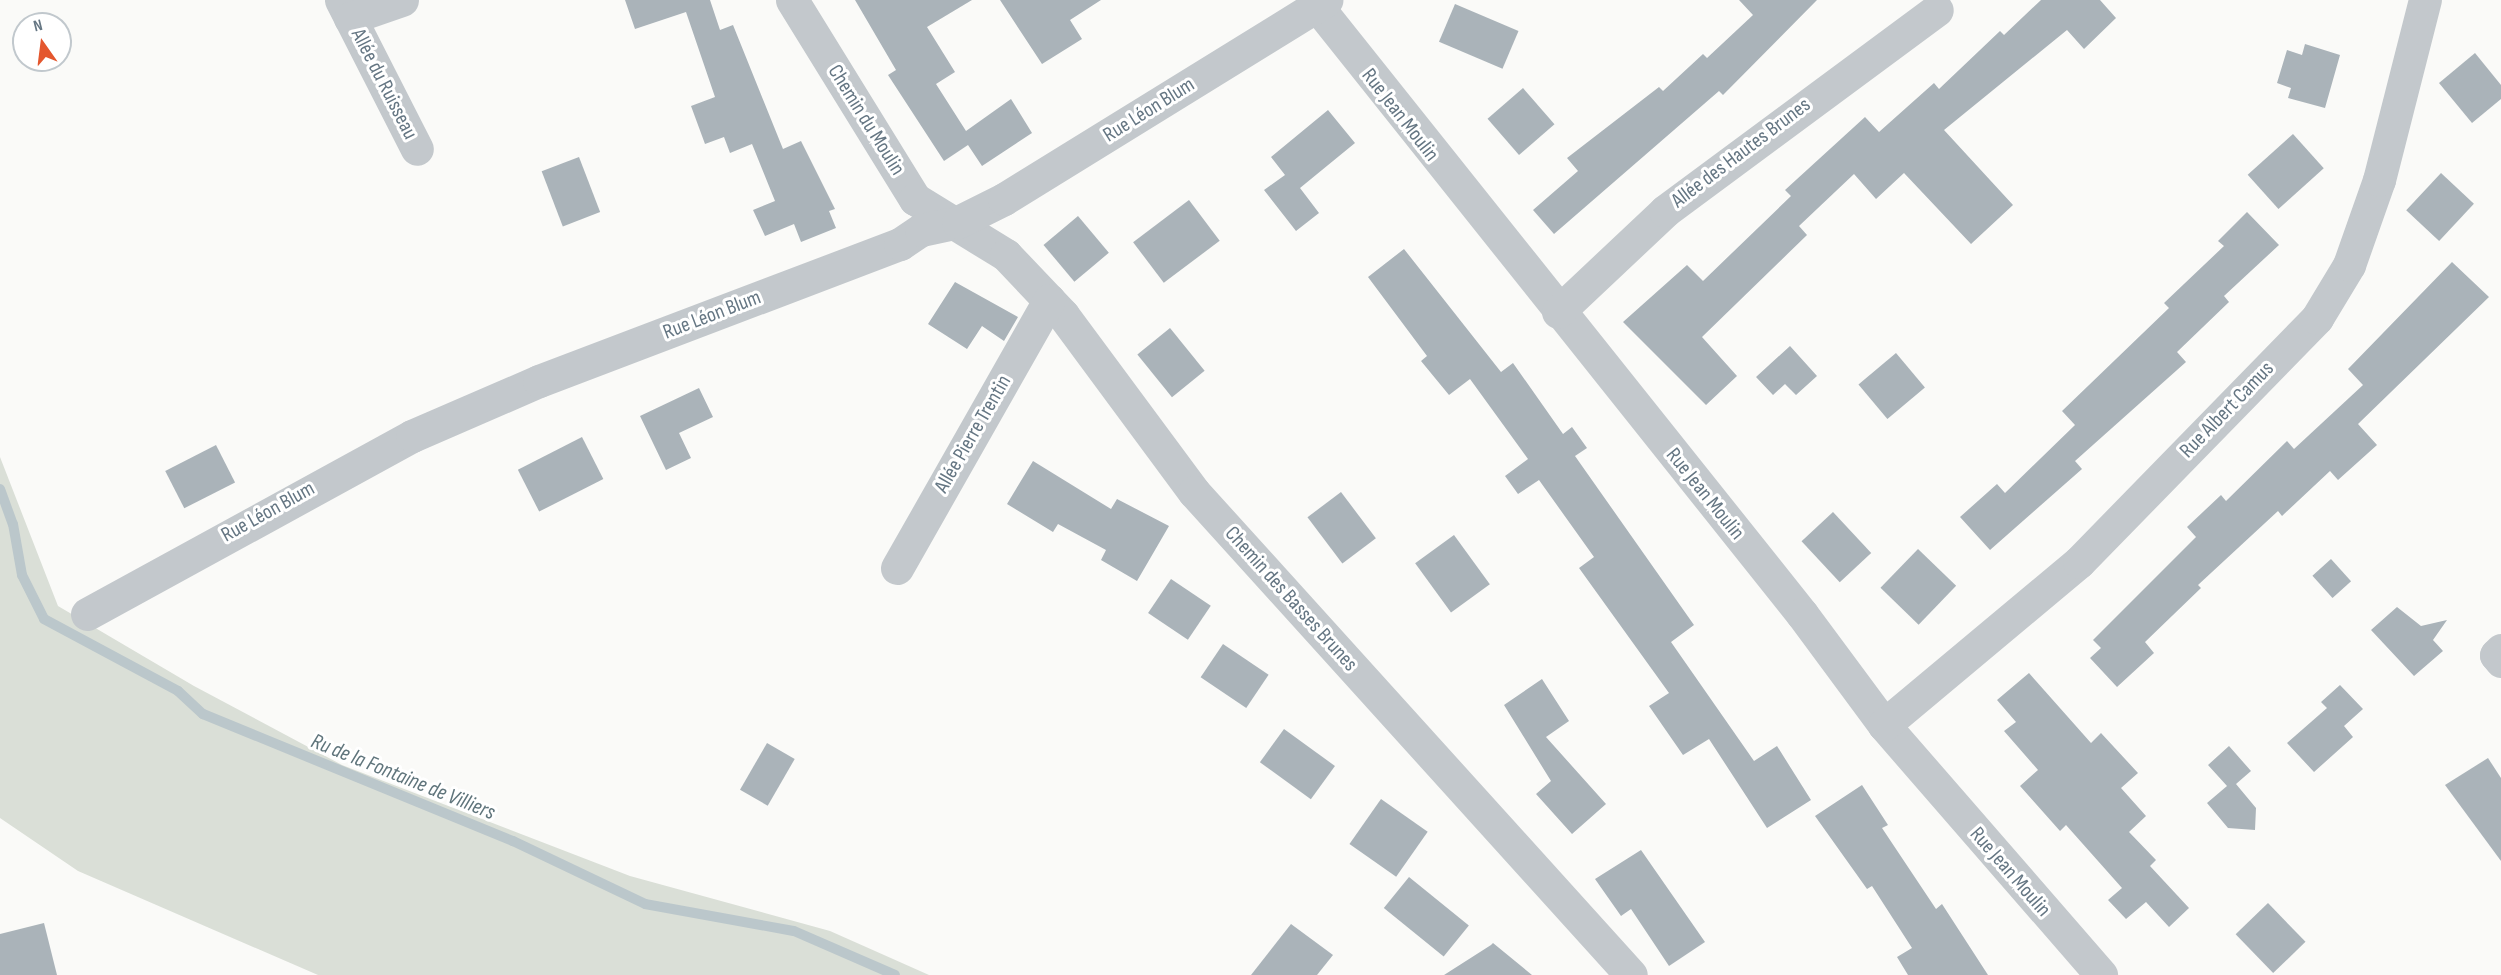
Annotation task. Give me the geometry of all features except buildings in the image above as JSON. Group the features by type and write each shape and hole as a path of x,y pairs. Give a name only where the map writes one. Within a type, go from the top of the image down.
{"street":[{"name":"Allée du Ruisseau","path":"402,0 346,9 417,149"},
{"name":"Chemin du Moulin","path":"792,0 915,199 958,222"},
{"name":"Rue Albert Camus","path":"1884,725 2079,562 2317,318 2349,265 2379,180 2425,0"},
{"name":"Rue Léon Blum","path":"87,614 412,436 539,381 900,244 921,230 958,222 1322,3"},
{"name":"Rue Jean Moulin","path":"1322,3 1558,312 1802,614 1884,725 2101,975"},
{"name":"Allée des Hautes Brunes","path":"1558,312 1665,211 1936,10"},
{"name":"Chemin des Basses Brunes","path":"958,222 1006,255 1049,300 1194,492 1631,975"},
{"name":"Allée Pierre Trentin","path":"897,568 1049,300"}],"shaded area":[{"path":"0,457 58,606 194,686 342,765 630,876 830,931 929,975 318,975 78,871 0,818"}],"waterway":[{"name":"Ru de la Fontaine de Villiers","path":"0,489 13,524 22,575 44,619 178,691 203,714 513,841 645,904 794,931 895,975"}]}
